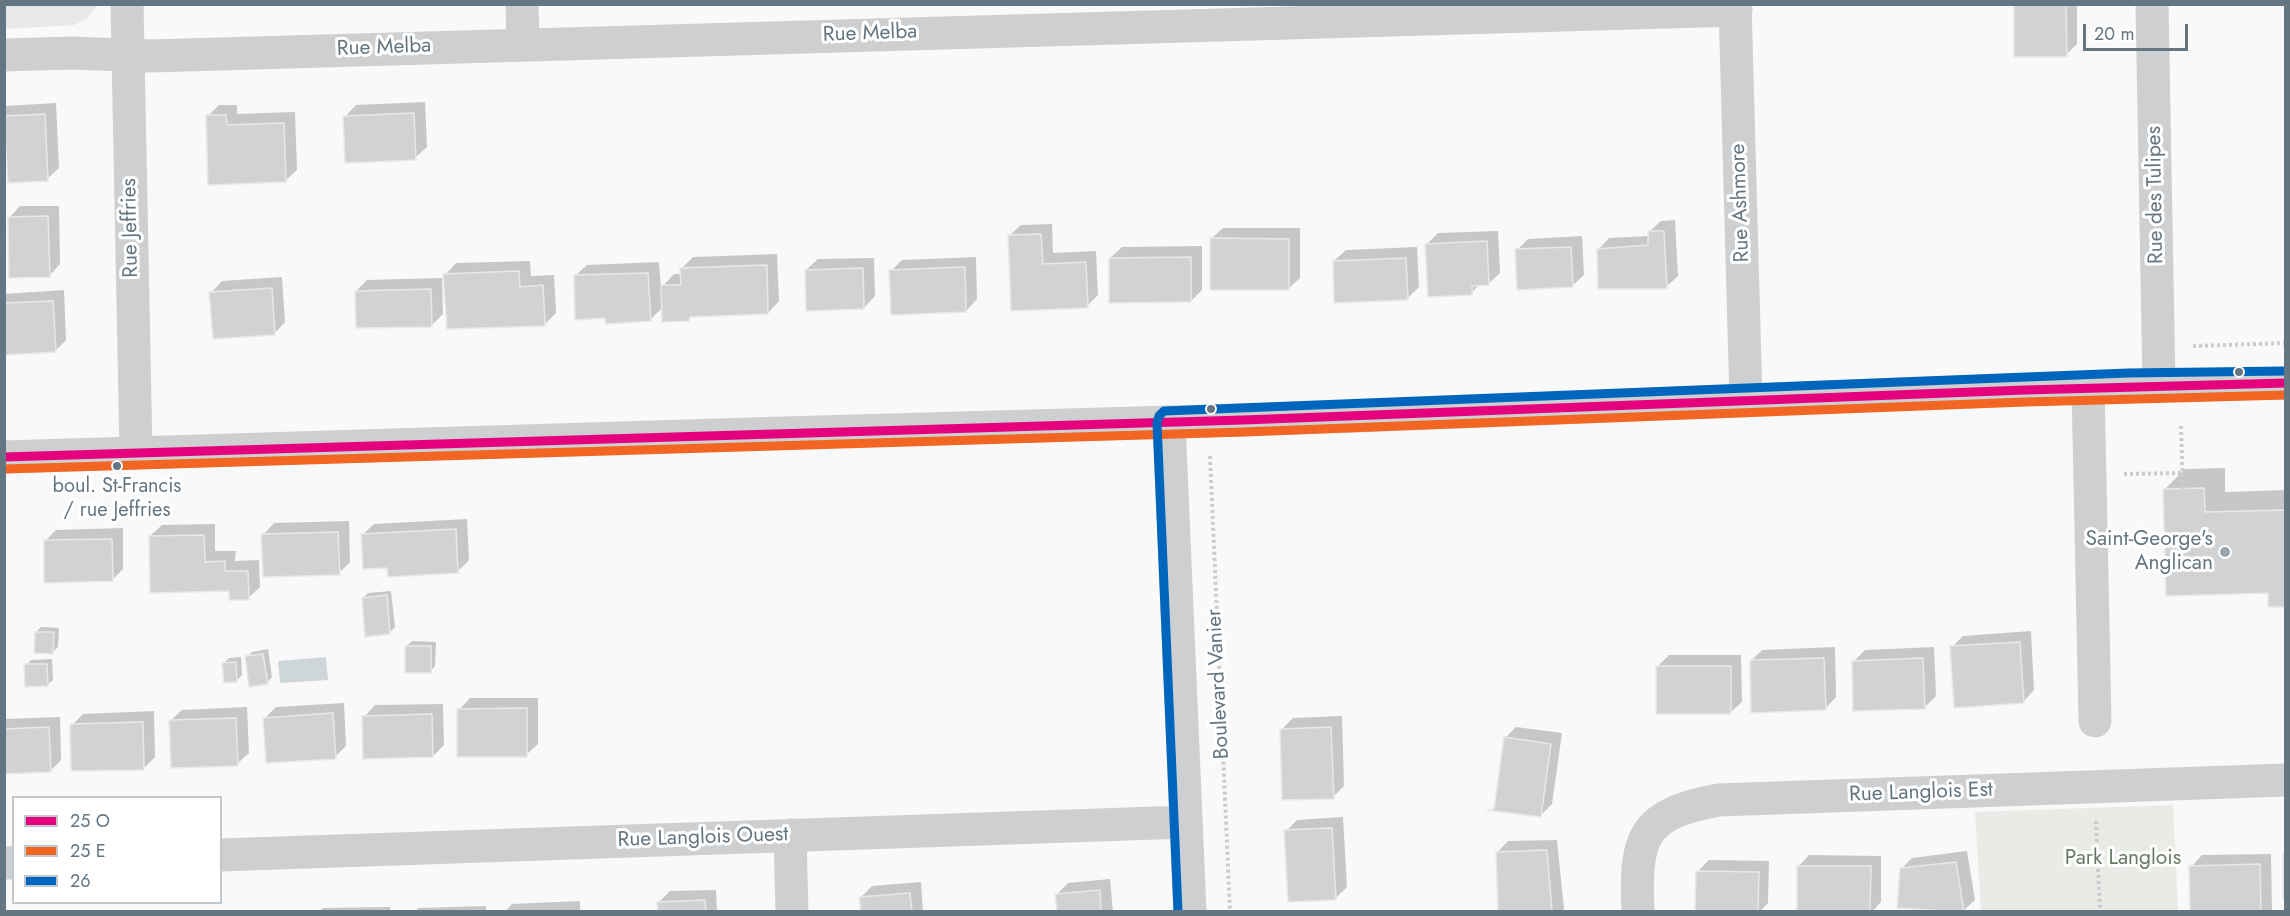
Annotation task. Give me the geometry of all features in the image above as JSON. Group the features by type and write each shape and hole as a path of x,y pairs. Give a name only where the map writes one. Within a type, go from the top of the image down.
{"street":[{"name":"Rue Jeffries","path":"127,4 136,452"},
{"path":"522,4 523,44"},
{"name":"Rue des Tulipes","path":"2152,4 2160,384"},
{"name":"Rue Melba","path":"4,55 72,53 127,55 1736,7"},
{"name":"Rue Ashmore","path":"1736,7 1746,401"},
{"path":"4,457 1169,422 2160,384 2286,383"},
{"path":"2088,387 2095,721"},
{"name":"Boulevard Vanier","path":"1169,422 1190,912"},
{"name":"Rue Langlois Est","path":"1638,912 1636,879 1641,843 1650,829 1660,820 1693,805 1719,800 2286,780"},
{"name":"Rue Langlois Ouest","path":"222,855 1186,822"},
{"path":"790,835 792,912"}],"path":[{"path":"2201,345 2286,343"},
{"path":"2181,426 2183,489"},
{"name":"Boulevard Vanier","path":"1210,456 1230,912"},
{"path":"2163,473 2182,473"},
{"path":"2096,818 2100,912"}],"shaded area":[{"path":"4,5 97,5 88,18 74,25 5,29"},
{"path":"326,657 328,680 280,683 278,661"}],"green space":[{"name":"Park Langlois","path":"2173,805 2178,911 1981,911 1975,812"}],"building":[{"path":"2014,4 2066,4 2067,57 2014,57"},
{"path":"414,113 416,160 345,163 343,116"},
{"path":"45,114 48,181 8,183 4,116"},
{"path":"206,115 226,115 227,125 284,123 286,182 208,185"},
{"path":"48,216 50,277 9,278 8,217"},
{"path":"1648,231 1664,231 1667,289 1598,289 1597,249 1648,245"},
{"path":"1041,234 1043,264 1086,262 1088,308 1011,311 1008,235"},
{"path":"1210,238 1289,239 1289,290 1210,290"},
{"path":"1487,241 1489,285 1472,286 1472,295 1428,297 1425,244"},
{"path":"1571,247 1573,287 1517,290 1515,249"},
{"path":"1191,257 1191,302 1109,303 1109,258"},
{"path":"1406,258 1408,300 1334,303 1333,261"},
{"path":"767,265 768,314 690,317 689,321 662,322 661,285 681,285 680,268"},
{"path":"965,267 966,312 891,315 889,270"},
{"path":"863,268 864,309 806,311 805,270"},
{"path":"519,271 520,287 543,285 545,326 447,329 443,274"},
{"path":"648,273 651,321 606,324 605,318 575,320 574,275"},
{"path":"272,288 275,335 213,339 209,292"},
{"path":"431,289 432,327 356,328 355,291"},
{"path":"53,301 56,352 4,355 4,303"},
{"name":"Saint-George's Anglican","path":"2204,488 2205,512 2286,510 2286,607 2268,607 2268,593 2166,596 2163,489"},
{"path":"456,529 458,573 388,577 387,568 363,569 361,534"},
{"path":"338,532 340,575 263,577 261,534"},
{"path":"204,535 205,562 225,561 225,571 248,571 249,600 229,600 229,591 150,593 149,536"},
{"path":"112,539 113,581 44,583 44,540"},
{"path":"387,595 390,634 365,637 362,598"},
{"path":"35,632 54,632 53,654 34,653"},
{"path":"2020,642 2024,703 1954,708 1950,646"},
{"path":"405,646 431,646 431,673 405,673"},
{"path":"263,654 268,684 249,687 245,656"},
{"path":"1824,658 1826,710 1751,713 1750,660"},
{"path":"1923,658 1925,709 1853,711 1852,661"},
{"path":"236,662 237,682 224,683 222,663"},
{"path":"24,664 47,664 48,686 25,687"},
{"path":"1656,666 1731,666 1731,714 1656,714"},
{"path":"527,708 527,757 457,757 457,709"},
{"path":"333,713 336,759 266,763 263,718"},
{"path":"432,714 433,757 363,759 362,716"},
{"path":"236,718 238,766 171,768 169,720"},
{"path":"143,722 144,770 71,771 70,724"},
{"path":"49,727 51,772 4,774 4,729"},
{"path":"1331,727 1334,799 1282,800 1280,729"},
{"path":"1504,737 1551,744 1541,817 1487,810 1494,809"},
{"path":"1332,828 1336,900 1288,902 1284,830"},
{"path":"1547,850 1552,912 1498,912 1496,852"},
{"path":"2283,854 2286,854 2286,898 2283,898"},
{"path":"1956,862 1964,912 1897,908 1900,868"},
{"path":"2260,864 2261,912 2190,912 2189,866"},
{"path":"1797,866 1871,866 1870,912 1797,912"},
{"path":"1696,871 1759,872 1758,912 1695,912"},
{"path":"1100,890 1101,912 1057,912 1055,894"},
{"path":"910,893 912,912 861,912 859,897"},
{"path":"705,900 706,912 658,912 657,902"}],"transit line":[{"name":"26","path":"1178,912 1157,423 1164,411 2128,373 2286,371"},
{"path":"4,457 1243,420 2025,390 2286,383"},
{"path":"4,469 1243,432 2025,402 2286,395"}],"place":[{"name":"boul. St-Francis / rue Jeffries","path":"117,466"},
{"name":"Saint-George's Anglican","path":"2225,552"}]}
